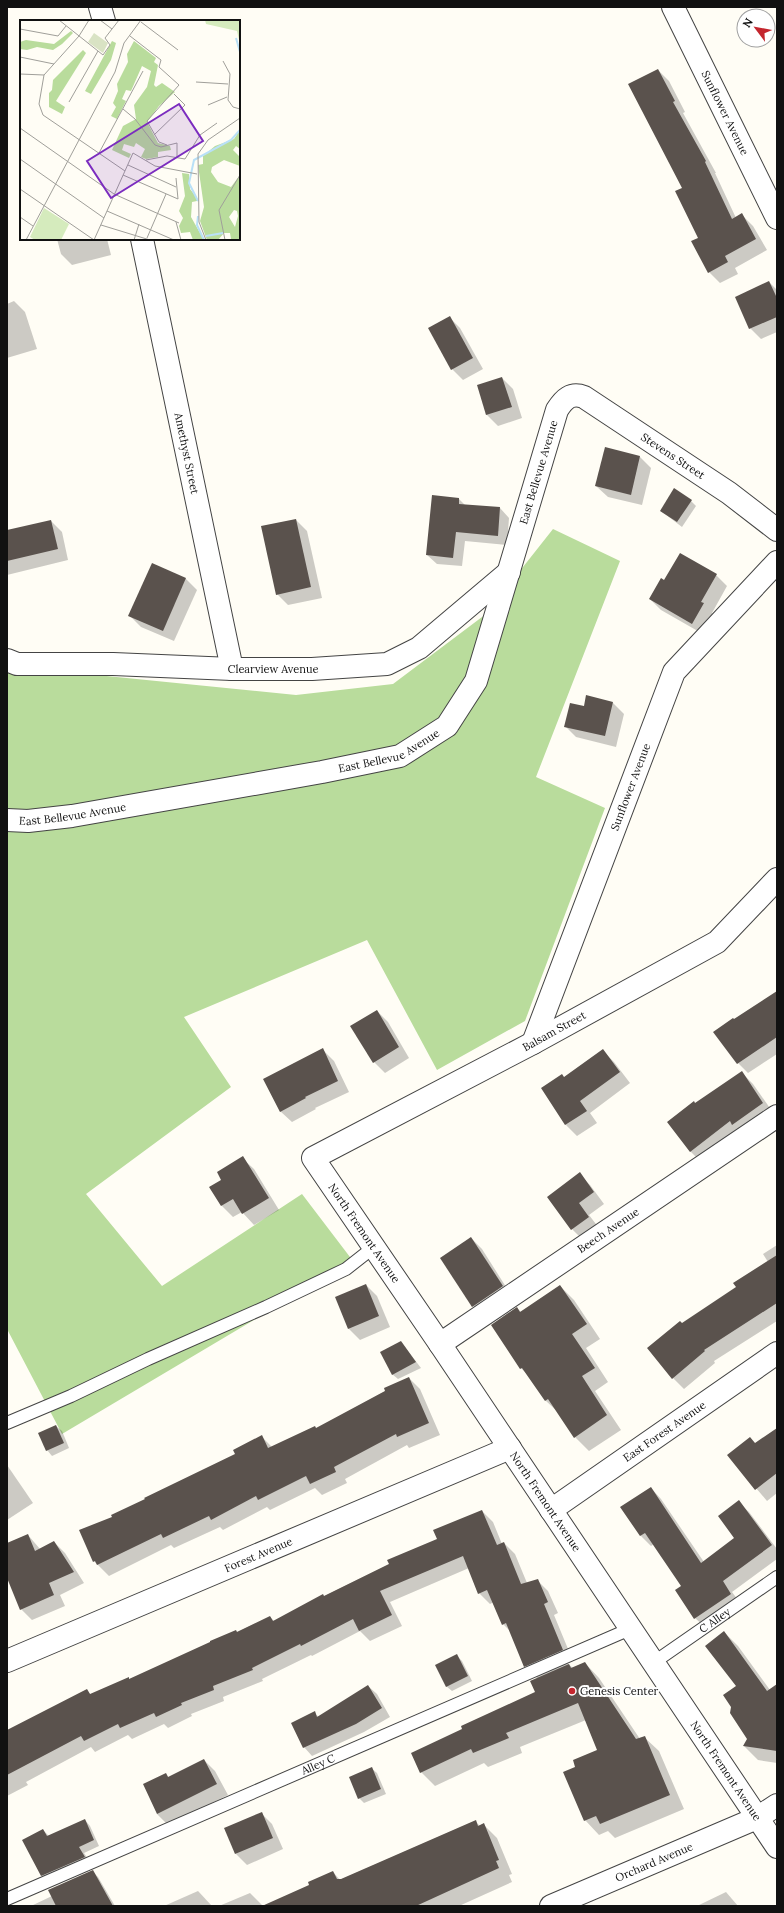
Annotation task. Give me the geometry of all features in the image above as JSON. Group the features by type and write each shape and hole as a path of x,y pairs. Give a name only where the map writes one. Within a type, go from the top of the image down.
{"street":[{"path":"100,7 104,20"},
{"name":"Sunflower Avenue","path":"673,7 777,218"},
{"name":"Amethyst Street","path":"142,240 232,669"},
{"name":"Stevens Street","path":"564,400 576,394 584,397 729,493 777,530"},
{"name":"East Bellevue Avenue","path":"7,820 28,820 72,816 322,772 400,756 447,726 476,681 557,410 564,400"},
{"name":"Sunflower Avenue","path":"533,1043 674,672 777,562"},
{"name":"Clearview Avenue","path":"7,660 17,664 113,664 232,669 312,669 387,664 419,648 509,572"},
{"name":"Balsam Street","path":"313,1158 533,1043 717,942 777,879"},
{"name":"Beech Avenue","path":"440,1344 777,1116"},
{"name":"North Fremont Avenue","path":"313,1158 440,1344 652,1663 777,1847"},
{"name":"East Forest Avenue","path":"551,1510 777,1353"},
{"name":"Forest Avenue","path":"7,1661 510,1448"},
{"name":"Orchard Avenue","path":"551,1906 757,1818 777,1805"}],"lane":[{"path":"7,1423 266,1307 338,1273 346,1269 374,1247"},
{"name":"C Alley","path":"652,1663 777,1578"},
{"name":"Alley C","path":"7,1899 630,1629"}],"green space":[{"path":"553,529 620,561 536,777 605,808 525,1021 437,1070 367,940 184,1017 231,1087 86,1194 162,1286 302,1194 353,1261 62,1434 7,1329 7,666 296,695 393,684 486,614"}],"building":[{"path":"658,69 675,101 673,102 706,161 705,162 732,219 742,213 756,239 725,256 728,262 708,273 691,241 698,238 675,191 682,188 628,84"},
{"path":"769,281 777,298 777,317 749,329 735,297"},
{"path":"450,316 473,358 451,370 428,328"},
{"path":"502,377 512,407 486,415 477,385"},
{"path":"605,447 640,456 631,495 595,486"},
{"path":"674,488 692,500 677,522 660,511"},
{"path":"432,495 459,498 459,504 500,507 498,536 456,532 453,558 426,555"},
{"path":"296,519 311,587 276,595 261,526"},
{"path":"51,520 58,549 7,561 7,530"},
{"path":"680,553 717,574 701,602 704,603 692,624 649,599 661,578 664,580"},
{"path":"152,563 186,578 163,631 128,616"},
{"path":"586,695 613,702 605,736 564,727 570,703 584,706"},
{"path":"777,991 777,1037 737,1064 713,1032"},
{"path":"377,1010 399,1047 373,1063 350,1026"},
{"path":"323,1048 338,1081 305,1097 306,1098 280,1112 263,1079"},
{"path":"603,1049 620,1072 580,1101 587,1111 565,1125 541,1088 562,1074 564,1077"},
{"path":"742,1071 763,1103 732,1125 730,1121 690,1152 667,1122 694,1101 695,1103"},
{"path":"243,1156 269,1198 242,1214 233,1199 221,1206 209,1187 221,1180 217,1172"},
{"path":"580,1172 594,1192 579,1203 589,1217 571,1230 547,1197"},
{"path":"471,1237 503,1286 472,1307 440,1258"},
{"path":"777,1255 777,1303 704,1350 705,1351 672,1379 647,1348 680,1321 682,1323 736,1287 733,1283"},
{"path":"366,1284 379,1316 348,1329 335,1297"},
{"path":"560,1285 587,1324 572,1334 595,1368 582,1376 607,1415 574,1438 548,1399 545,1401 522,1368 520,1369 491,1325 517,1307 520,1312"},
{"path":"401,1341 416,1362 392,1375 380,1352"},
{"path":"409,1377 429,1423 397,1437 396,1434 334,1467 336,1472 310,1484 306,1476 258,1500 256,1496 211,1520 209,1516 163,1538 161,1534 97,1565 95,1561 93,1562 79,1530 112,1517 111,1515 145,1499 144,1498 235,1454 233,1450 262,1435 268,1448 315,1426 316,1428 385,1391 384,1388"},
{"path":"56,1425 64,1443 46,1451 38,1433"},
{"path":"777,1428 777,1473 755,1490 727,1455 750,1437 755,1443"},
{"path":"651,1487 701,1563 734,1538 718,1516 739,1500 772,1545 723,1581 731,1594 694,1619 675,1590 681,1586 645,1533 640,1536 620,1507"},
{"path":"482,1510 497,1545 504,1542 521,1584 538,1579 548,1602 544,1604 563,1650 524,1667 506,1623 502,1625 487,1590 478,1594 463,1556 380,1591 392,1615 359,1631 353,1619 301,1646 300,1644 252,1668 253,1670 213,1686 214,1690 181,1703 182,1705 156,1717 154,1713 120,1728 118,1724 84,1741 81,1736 7,1775 7,1730 87,1689 90,1694 129,1677 129,1679 210,1641 236,1630 237,1632 270,1616 273,1621 323,1594 324,1596 389,1564 387,1560 437,1539 433,1530"},
{"path":"28,1534 35,1551 54,1541 74,1572 49,1583 54,1595 20,1610 7,1578 7,1543"},
{"path":"724,1631 767,1691 777,1684 777,1751 743,1746 747,1739 730,1713 731,1707 723,1695 736,1686 705,1646"},
{"path":"457,1654 468,1676 446,1687 435,1665"},
{"path":"585,1662 636,1739 645,1736 670,1795 600,1824 596,1816 584,1821 563,1772 575,1767 573,1760 597,1750 578,1703 506,1733 509,1738 473,1753 471,1749 420,1773 411,1753 462,1729 461,1726 535,1692 530,1681 569,1664 571,1668"},
{"path":"368,1685 382,1708 356,1724 303,1748 291,1723 315,1711 317,1717"},
{"path":"204,1759 217,1784 157,1814 143,1784 166,1773 168,1777"},
{"path":"372,1767 381,1789 358,1799 349,1777"},
{"path":"262,1812 273,1838 235,1854 224,1828"},
{"path":"85,1819 94,1840 79,1847 85,1857 41,1876 22,1840 43,1829 47,1836"},
{"path":"476,1820 478,1826 484,1823 499,1860 496,1861 499,1868 416,1906 262,1906 309,1885 308,1882 333,1871 337,1879 341,1879"},
{"path":"93,1870 113,1906 56,1906 48,1890"}],"place":[{"name":"Genesis Center","path":"572,1691"}]}
